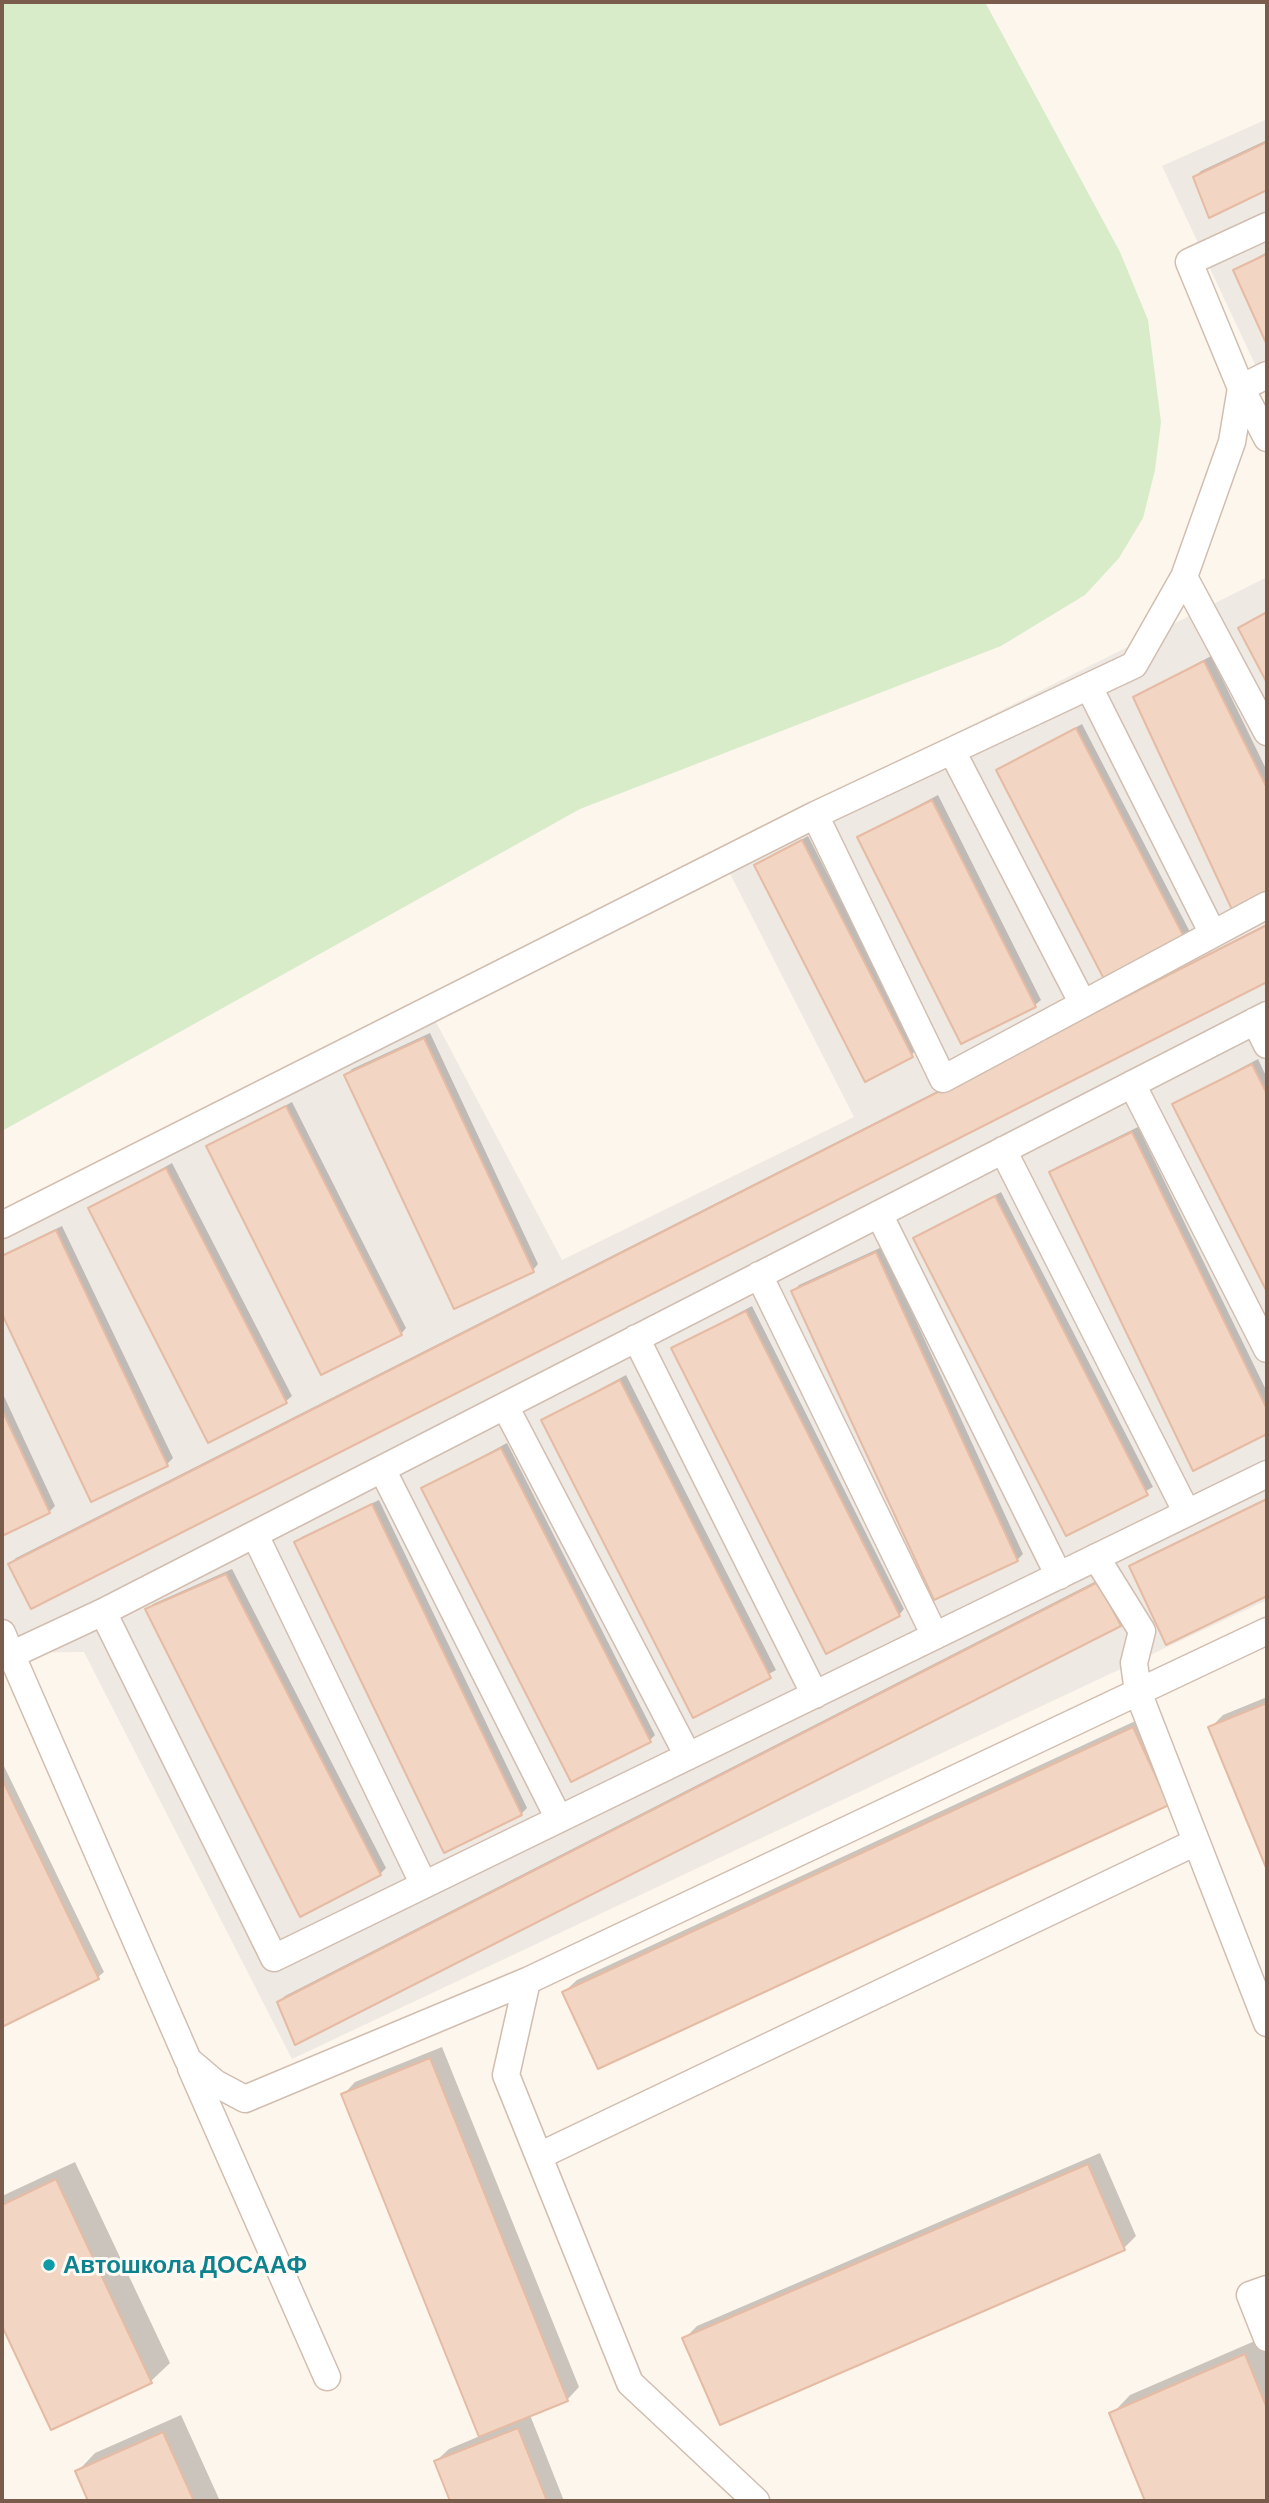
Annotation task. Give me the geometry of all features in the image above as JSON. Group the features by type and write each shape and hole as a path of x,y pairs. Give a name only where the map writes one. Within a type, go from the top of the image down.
{"lane":[{"path":"1267,226 1189,262 1241,388 1267,438"},
{"path":"1241,388 1267,375"},
{"path":"2,1225 815,815 1133,665 1185,577 1232,442 1241,388"},
{"path":"1185,577 1267,732"},
{"path":"1089,687 1213,934"},
{"path":"952,751 1083,1003"},
{"path":"815,815 943,1079 1267,905"},
{"path":"327,2377 7,1643 103,1612 1261,1018 1267,1045"},
{"path":"1132,1084 1267,1349"},
{"path":"1003,1150 1187,1513"},
{"path":"878,1214 1059,1576"},
{"path":"759,1275 935,1636"},
{"path":"636,1338 815,1695"},
{"path":"505,1406 688,1756"},
{"path":"382,1469 559,1819"},
{"path":"103,1612 274,1958 1267,1474"},
{"path":"255,1535 424,1885"},
{"path":"1096,1558 1142,1631 1134,1663 1138,1692 1267,2023"},
{"path":"188,2060 215,2083 245,2099 527,1981 1267,1631"},
{"path":"539,2156 1196,1842"},
{"path":"527,1981 506,2075 631,2383 756,2501"},
{"path":"1267,2289 1250,2295 1267,2338"}],"shaded area":[{"path":"1267,119 1267,390 1162,166"},
{"path":"1267,577 1267,1600 292,2059 84,1652 5,1653 2,1646 2,1216 427,1005 562,1260 854,1117 719,852"}],"green space":[{"path":"2,2 985,2 1120,252 1148,320 1161,422 1155,470 1143,518 1119,558 1085,595 1001,646 580,809 2,1131"}],"building":[{"path":"1267,142 1267,190 1209,218 1193,177"},
{"path":"1267,254 1267,345 1233,270"},
{"path":"1267,612 1267,683 1238,628"},
{"path":"1204,661 1267,788 1267,901 1235,916 1133,697"},
{"path":"1076,728 1185,939 1105,981 996,770"},
{"path":"932,800 1036,1007 961,1044 857,837"},
{"path":"802,840 913,1057 865,1082 754,865"},
{"path":"1267,925 1267,982 31,1609 8,1564"},
{"path":"424,1038 534,1272 454,1309 344,1075"},
{"path":"1252,1064 1267,1094 1267,1292 1172,1104"},
{"path":"286,1106 402,1335 321,1375 206,1146"},
{"path":"1132,1132 1267,1409 1267,1434 1193,1471 1049,1172"},
{"path":"166,1168 287,1403 208,1443 88,1208"},
{"path":"995,1196 1148,1495 1066,1536 913,1238"},
{"path":"56,1230 168,1466 91,1502 2,1314 2,1256"},
{"path":"876,1252 1018,1561 934,1600 791,1291"},
{"path":"746,1311 900,1616 826,1654 671,1348"},
{"path":"620,1380 771,1678 693,1718 541,1420"},
{"path":"2,1410 50,1513 2,1536"},
{"path":"501,1448 651,1742 571,1782 421,1488"},
{"path":"1267,1499 1267,1596 1166,1645 1129,1566"},
{"path":"372,1504 522,1815 444,1853 294,1542"},
{"path":"226,1574 381,1875 300,1917 145,1609"},
{"path":"1098,1582 1121,1626 295,2045 277,2002"},
{"path":"1267,1703 1267,1870 1208,1727"},
{"path":"1133,1727 1169,1805 598,2069 562,1992"},
{"path":"2,1779 99,1979 2,2027"},
{"path":"430,2058 568,2401 479,2437 341,2094"},
{"path":"1088,2164 1125,2250 720,2425 682,2338"},
{"name":"Автошкола ДОСААФ","path":"56,2179 152,2383 51,2430 2,2326 2,2205"},
{"path":"1245,2354 1267,2408 1267,2501 1145,2501 1109,2413"},
{"path":"518,2428 547,2501 450,2501 434,2461"},
{"path":"163,2432 194,2501 88,2501 75,2471"}],"place":[{"name":"Автошкола ДОСААФ","path":"49,2265"}]}
